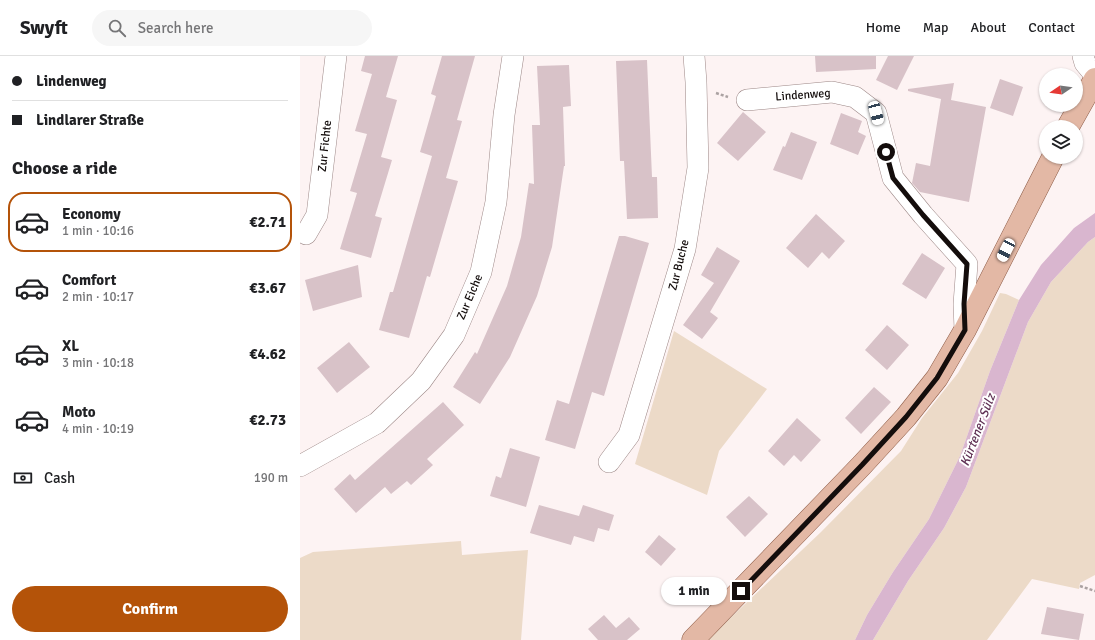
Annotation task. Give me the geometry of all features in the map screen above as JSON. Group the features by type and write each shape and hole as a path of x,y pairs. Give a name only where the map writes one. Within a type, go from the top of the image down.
{"main road":[{"path":"1072,120 1095,79"},
{"path":"693,640 832,497 906,417 937,378 965,330 1049,164"}],"street":[{"name":"Zur Fichte","path":"306,234 317,215 336,56"},
{"name":"Zur Eiche","path":"300,466 377,423 420,381 454,335 482,272 496,202 504,115 513,56"},
{"name":"Zur Buche","path":"609,462 629,435 685,249 698,168 694,56"},
{"path":"1082,56 1085,63 1095,75"},
{"name":"Lindenweg","path":"747,100 832,92 855,97 876,113 893,178 923,215 967,264 964,304 965,330"}],"path":[{"path":"696,82 723,96 747,100"},
{"path":"1080,586 1095,591"}],"shaded area":[{"path":"1095,237 1095,575 1080,583 1079,589 1032,579 987,640 873,640 908,581 944,528 966,487 1028,322 1051,282 1088,242"},
{"path":"1000,293 1019,300 990,371 960,456 929,519 893,572 867,615 855,640 707,640 821,532 901,451 922,418 958,373 982,331"},
{"path":"674,331 767,389 719,451 707,495 635,464"},
{"path":"461,541 462,555 528,550 521,640 300,640 300,558 313,552"}],"water":[{"name":"Kürtener Sülz","path":"1095,213 1095,237 1088,242 1051,282 1028,322 966,487 944,528 908,581 873,640 855,640 867,615 893,572 929,519 960,456 990,371 1019,300 1041,265 1074,228"}],"building":[{"path":"365,56 398,56 386,97 397,100 381,157 392,160 375,216 382,218 371,258 340,249 357,193 350,191 367,134 355,131 372,74 361,71"},
{"path":"442,56 475,56 457,120 462,121 446,178 458,181 430,277 427,276 409,338 379,330 390,292 393,292 432,156 420,152 436,96 431,94"},
{"path":"815,56 876,56 876,69 816,72"},
{"path":"888,56 914,56 897,90 876,80"},
{"path":"647,60 652,177 657,177 658,218 627,219 624,161 620,161 616,61"},
{"path":"569,65 571,106 563,107 565,166 552,247 537,296 510,357 480,404 453,387 475,352 477,354 507,286 521,237 529,183 534,184 532,125 540,125 537,66"},
{"path":"1000,79 1023,87 1013,116 990,108"},
{"path":"954,83 951,100 986,107 969,202 920,192 912,183 916,163 930,166 941,99 908,91 908,89"},
{"path":"743,112 766,132 738,161 717,143"},
{"path":"841,113 862,121 858,132 866,136 858,155 830,144"},
{"path":"791,132 817,142 802,180 773,170 783,146 785,147"},
{"path":"816,214 845,241 829,259 822,252 808,268 786,248"},
{"path":"619,236 625,236 649,243 604,396 592,392 575,449 545,440 557,400 569,404"},
{"path":"717,247 740,261 710,312 718,318 702,339 683,325 714,283 701,275"},
{"path":"922,253 945,268 926,299 902,284"},
{"path":"358,265 362,297 313,311 305,280"},
{"path":"887,325 909,345 887,370 865,350"},
{"path":"349,342 370,367 337,393 317,368"},
{"path":"874,387 891,402 861,434 845,418"},
{"path":"443,402 464,425 427,459 433,465 411,485 407,481 391,494 385,487 356,513 334,489 350,474 355,480"},
{"path":"797,418 821,440 801,462 794,455 784,466 768,451"},
{"path":"510,448 540,457 526,507 490,496 496,476 501,478"},
{"path":"749,496 768,514 745,537 726,517"},
{"path":"539,505 579,516 583,505 614,515 609,531 598,528 594,542 574,536 571,545 530,533"},
{"path":"659,535 676,549 661,566 645,552"},
{"path":"1047,607 1084,614 1079,640 1041,634"},
{"path":"604,615 616,628 629,617 640,629 627,640 598,640 588,629"}],"route":[{"path":"741,591 906,417 937,378 965,330 964,304 967,264 923,215 893,178 886,152"}]}
